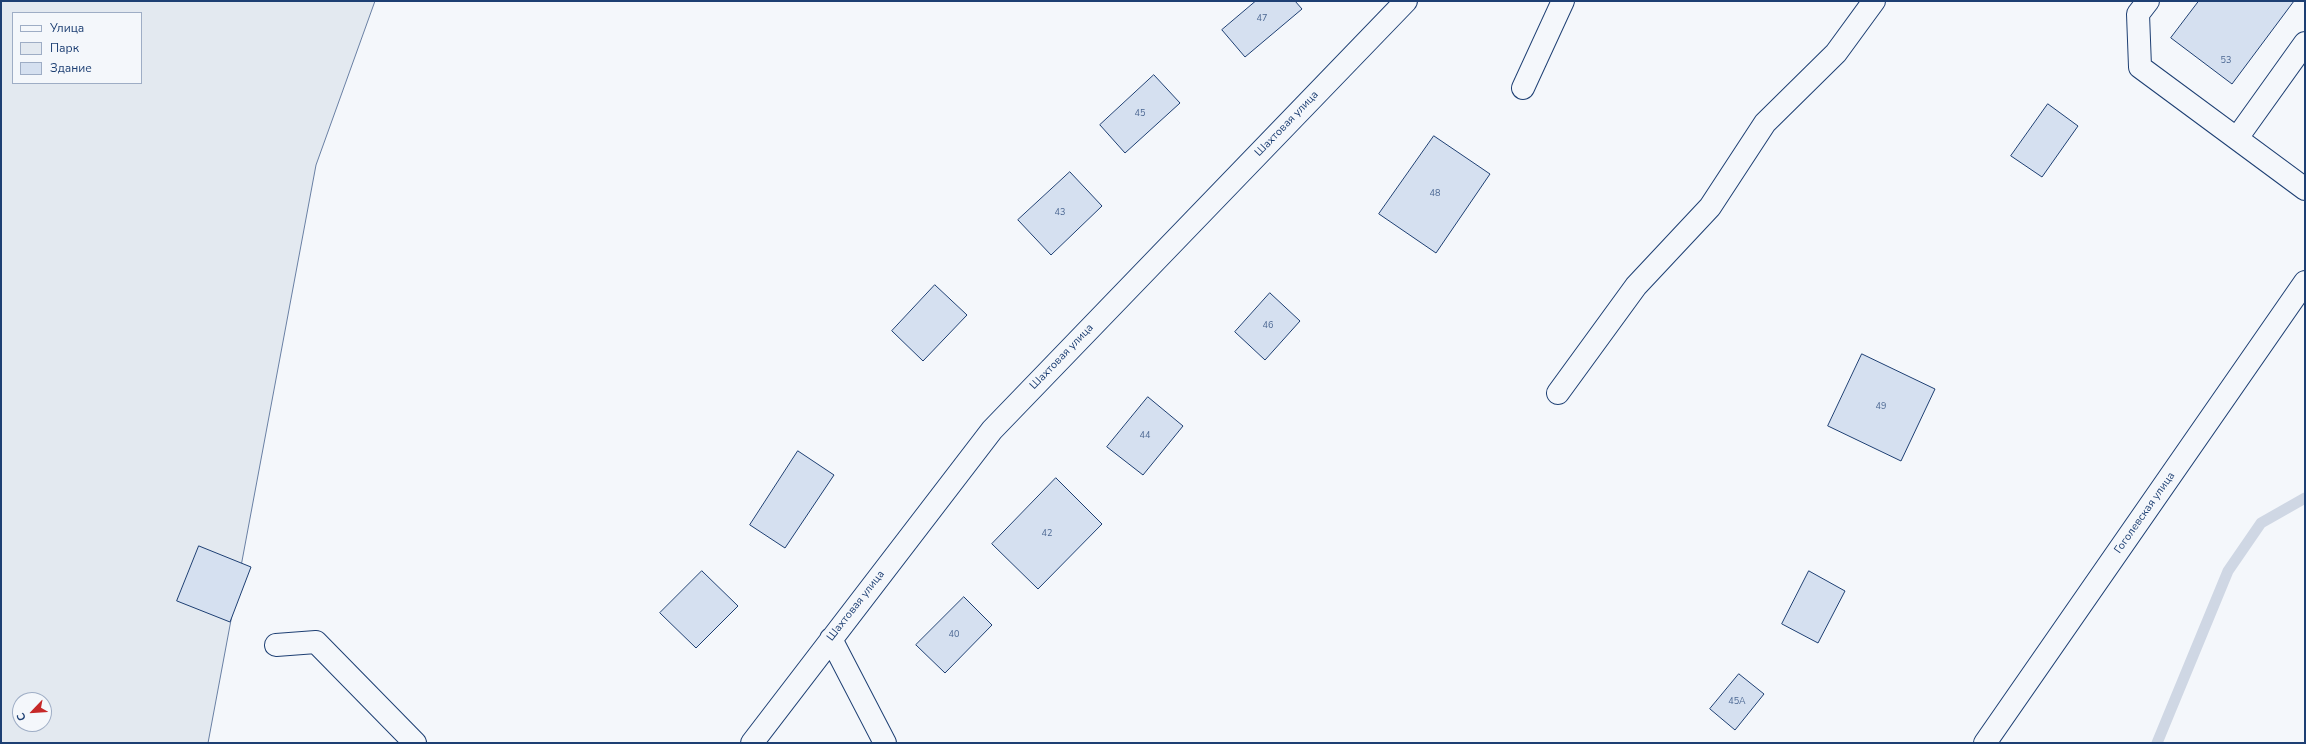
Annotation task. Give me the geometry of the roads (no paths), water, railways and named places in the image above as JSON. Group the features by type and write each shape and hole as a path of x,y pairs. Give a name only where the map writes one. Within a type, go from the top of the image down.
{"street":[{"name":"Шахтовая улица","path":"752,743 992,430 1406,1"},
{"path":"1523,88 1563,1"},
{"path":"1558,393 1636,286 1710,207 1765,124 1836,53 1874,1"},
{"path":"2148,1 2138,14 2140,67 2305,189"},
{"path":"2236,138 2305,43"},
{"name":"Гоголевская улица","path":"1985,743 2305,282"},
{"path":"831,639 885,743"},
{"path":"276,645 316,642 415,743"}],"waterway":[{"path":"2157,743 2228,571 2261,523 2305,498"}]}
